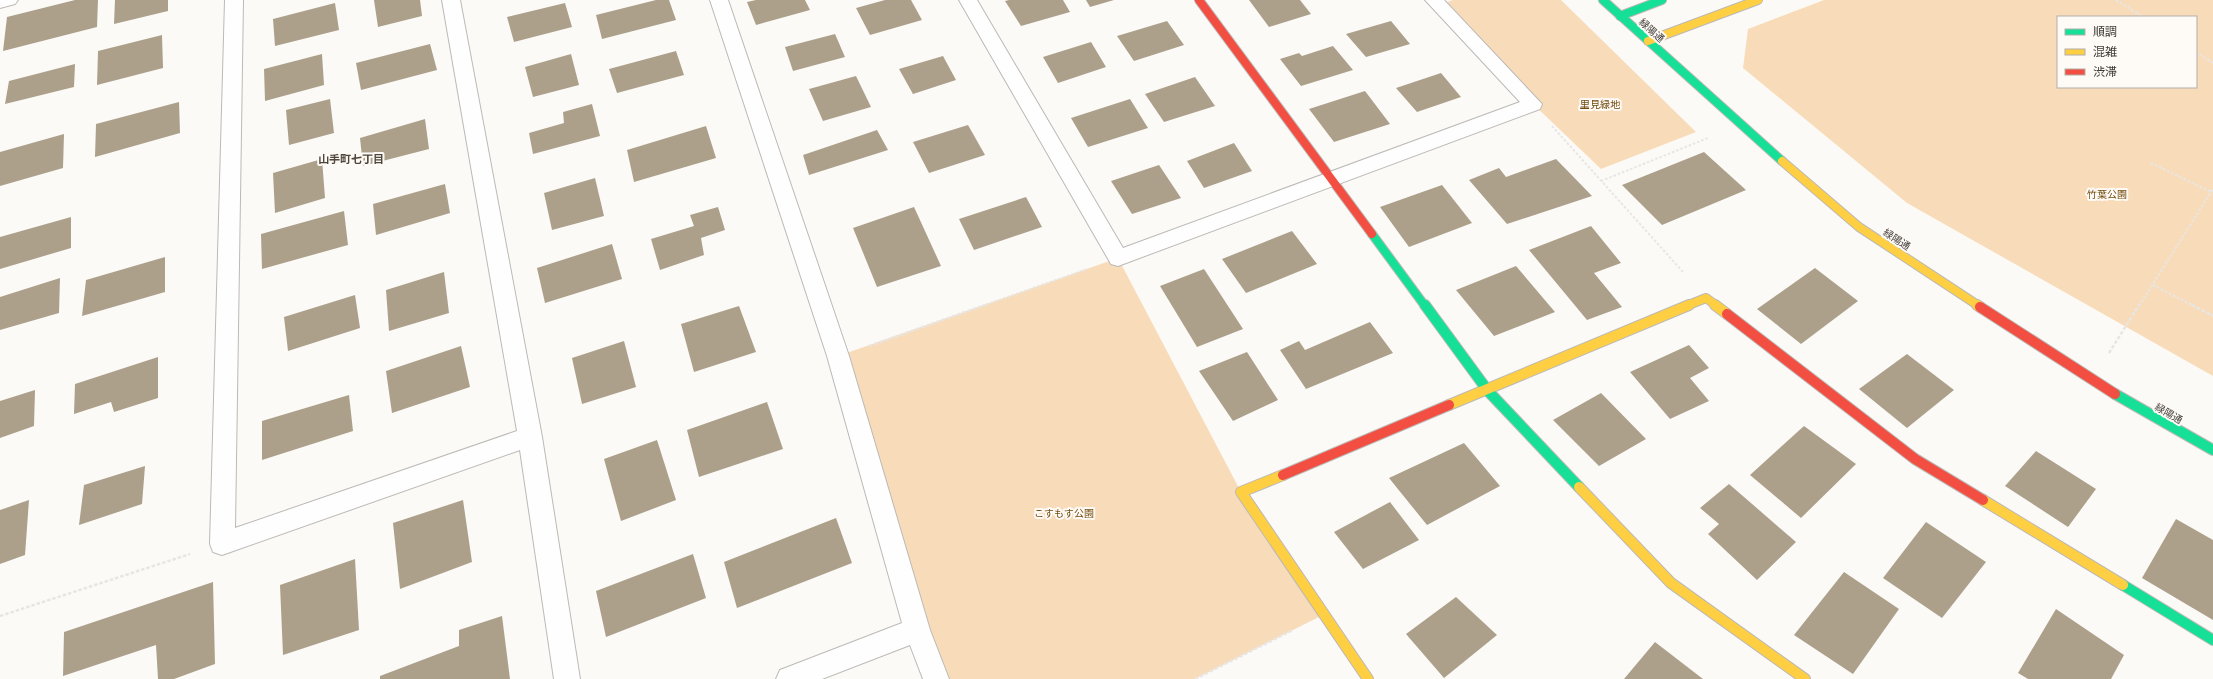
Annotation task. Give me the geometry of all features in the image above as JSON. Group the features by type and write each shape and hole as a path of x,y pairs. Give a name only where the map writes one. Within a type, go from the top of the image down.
{"street":[{"path":"0,2 9,0"},
{"path":"234,0 222,544 530,437"},
{"path":"451,0 530,437 567,679"},
{"path":"719,0 838,356 917,630 936,679"},
{"path":"968,0 1118,258 1533,104 1434,0"},
{"path":"1199,0 1488,391 1671,583 1805,679"},
{"name":"緑陽通","path":"1603,0 1740,125 1859,227 2092,381 2213,450"},
{"path":"1620,16 1662,0"},
{"path":"1648,41 1758,0"},
{"path":"1368,679 1323,616 1241,492 1488,391 1706,298 1915,459 2213,640"},
{"path":"789,679 917,630"}],"path":[{"path":"2116,0 2141,16"},
{"path":"2197,53 2213,63"},
{"path":"1533,104 1706,298"},
{"path":"1601,181 1740,125"},
{"path":"2151,163 2211,192"},
{"path":"2092,381 2213,189"},
{"path":"838,356 1118,258"},
{"path":"2153,285 2213,316"},
{"path":"0,616 222,544"},
{"path":"1195,679 1323,616"}],"green space":[{"name":"里見緑地","path":"1453,0 1561,0 1696,132 1601,169 1533,104 1447,2"},
{"name":"竹葉公園","path":"1824,0 2213,0 2213,376 1907,203 1743,68 1748,29"},
{"name":"こすもす公園","path":"1118,258 1241,492 1323,615 1195,679 944,679 838,356"}],"building":[{"path":"75,0 98,0 97,27 3,51 7,17"},
{"path":"115,0 168,0 168,11 114,24"},
{"path":"374,0 420,0 422,16 378,27"},
{"path":"656,0 669,0 676,20 602,39 596,15"},
{"path":"756,0 805,0 810,10 756,25 747,2"},
{"path":"885,0 911,0 922,20 870,35 856,8"},
{"path":"1063,0 1070,12 1021,26 1005,1"},
{"path":"1086,0 1114,0 1090,7"},
{"path":"1249,0 1300,0 1311,14 1269,27"},
{"path":"335,3 339,30 275,46 273,19"},
{"path":"565,3 572,27 514,42 507,17"},
{"path":"1167,21 1184,45 1134,61 1117,36"},
{"path":"1391,21 1410,44 1366,57 1346,34"},
{"path":"835,34 845,57 793,71 785,47"},
{"path":"162,35 163,68 97,85 98,51"},
{"path":"1091,42 1106,67 1058,83 1043,57"},
{"path":"430,44 437,70 361,90 356,63"},
{"path":"1333,46 1353,70 1301,86 1280,59 1299,53 1302,56"},
{"path":"676,51 684,75 617,93 609,69"},
{"path":"322,54 324,85 265,101 264,69"},
{"path":"571,54 579,85 533,97 525,67"},
{"path":"943,56 956,80 913,94 899,69"},
{"path":"75,64 74,87 5,104 9,81"},
{"path":"1441,73 1461,97 1417,112 1396,88"},
{"path":"856,76 871,107 823,121 809,89"},
{"path":"1195,77 1215,106 1164,122 1145,94"},
{"path":"1365,91 1390,124 1334,142 1309,109"},
{"path":"330,99 334,133 289,145 286,110"},
{"path":"1130,99 1148,128 1088,147 1071,118"},
{"path":"179,102 180,133 95,157 96,124"},
{"path":"592,104 600,136 533,154 529,133 564,123 563,112"},
{"path":"425,119 429,149 363,166 360,138"},
{"path":"968,125 985,155 929,173 913,142"},
{"path":"706,126 716,158 634,182 627,150"},
{"path":"877,130 888,150 809,175 803,155"},
{"path":"64,134 63,168 0,186 0,152"},
{"path":"1234,143 1252,171 1204,188 1187,161"},
{"path":"1704,152 1746,190 1662,225 1622,185"},
{"path":"322,159 325,198 275,213 273,173"},
{"path":"1556,159 1592,196 1507,224 1469,180 1499,168 1506,177"},
{"path":"1159,165 1181,198 1132,214 1111,181"},
{"path":"595,178 604,216 552,230 544,193"},
{"path":"445,184 450,213 376,235 373,204"},
{"path":"1442,185 1472,223 1409,247 1380,207"},
{"path":"1026,197 1042,227 974,250 959,219"},
{"path":"718,207 725,230 701,238 704,255 660,270 651,239 694,226 690,215"},
{"path":"914,207 941,266 877,287 853,228"},
{"path":"344,211 348,245 262,269 261,234"},
{"path":"71,217 71,248 0,269 0,237"},
{"path":"1591,226 1621,263 1594,273 1622,307 1587,320 1529,250"},
{"path":"1292,231 1317,264 1246,293 1222,259"},
{"path":"612,244 622,279 545,303 537,268"},
{"path":"165,257 165,292 82,316 86,280"},
{"path":"1516,266 1555,312 1494,336 1456,290"},
{"path":"1815,268 1858,301 1801,344 1757,309"},
{"path":"1204,269 1243,329 1197,347 1160,286"},
{"path":"444,272 449,313 389,331 386,290"},
{"path":"60,278 59,313 0,330 0,297"},
{"path":"355,295 360,328 288,351 284,317"},
{"path":"739,306 756,352 694,372 681,324"},
{"path":"1370,322 1393,353 1306,389 1280,350 1299,341 1305,350"},
{"path":"624,341 636,387 582,404 572,358"},
{"path":"1689,345 1709,368 1690,378 1709,401 1670,419 1630,372"},
{"path":"461,346 470,387 392,413 386,371"},
{"path":"1247,352 1278,400 1233,421 1199,371"},
{"path":"1907,354 1954,390 1907,428 1859,389"},
{"path":"158,357 158,398 114,412 111,402 74,414 75,384"},
{"path":"35,390 34,426 0,438 0,401"},
{"path":"1601,393 1646,439 1599,466 1553,420"},
{"path":"349,395 353,431 262,460 262,421"},
{"path":"767,402 783,449 699,477 687,430"},
{"path":"1804,426 1856,464 1801,518 1750,475"},
{"path":"657,440 676,500 621,521 604,459"},
{"path":"1464,443 1500,486 1427,525 1389,478"},
{"path":"2036,451 2096,489 2068,527 2005,486"},
{"path":"145,466 142,504 79,525 84,485"},
{"path":"1729,484 1796,542 1757,580 1708,534 1719,524 1700,508"},
{"path":"29,500 25,555 0,564 0,510"},
{"path":"463,500 472,562 400,589 393,523"},
{"path":"1390,502 1419,540 1363,569 1334,532"},
{"path":"836,518 852,563 737,608 724,562"},
{"path":"2176,519 2213,540 2213,620 2142,578"},
{"path":"1926,522 1986,562 1942,618 1883,578"},
{"path":"693,554 706,598 606,637 596,591"},
{"path":"355,559 359,630 283,655 280,585"},
{"path":"1844,572 1899,609 1853,674 1794,635"},
{"path":"213,582 215,664 174,679 158,679 156,645 63,676 64,632"},
{"path":"1456,597 1497,635 1444,678 1406,634"},
{"path":"2056,609 2124,655 2111,679 2028,679 2018,673"},
{"path":"502,616 510,679 380,679 380,676 459,646 459,630"},
{"path":"1655,642 1703,679 1624,679"}],"traffic: fast":[{"path":"1603,0 1782,161"},
{"path":"1620,16 1662,0"},
{"path":"1372,234 1488,391 1579,487"},
{"path":"2115,394 2213,450"},
{"path":"2123,585 2213,640"}],"traffic: slow":[{"path":"1648,41 1758,0"},
{"path":"1782,161 1859,227 1980,307"},
{"path":"1449,405 1706,298 1727,314"},
{"path":"1283,475 1241,492 1368,679"},
{"path":"1579,487 1671,583 1805,679"},
{"path":"1983,500 2123,585"}],"traffic: jam":[{"path":"1199,0 1372,234"},
{"path":"1980,307 2115,394"},
{"path":"1727,314 1915,459 1983,500"},
{"path":"1283,475 1449,405"}],"district":[{"name":"山手町七丁目","path":"351,158"}]}
